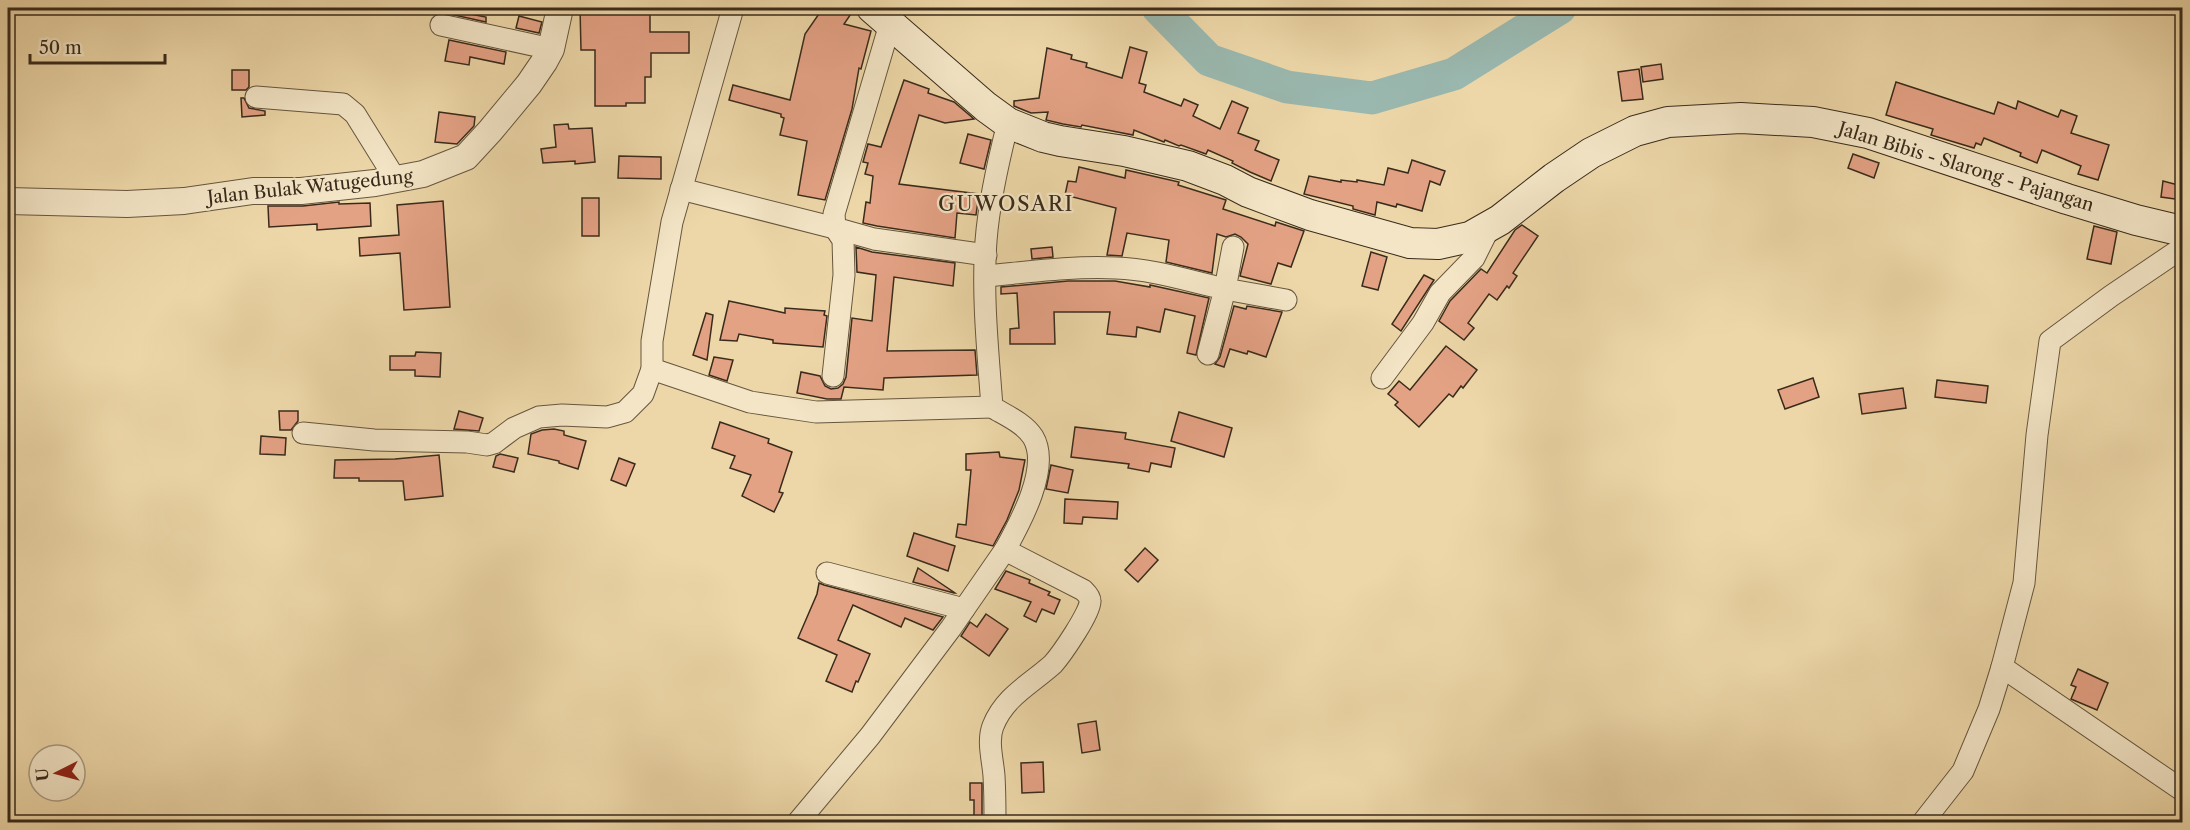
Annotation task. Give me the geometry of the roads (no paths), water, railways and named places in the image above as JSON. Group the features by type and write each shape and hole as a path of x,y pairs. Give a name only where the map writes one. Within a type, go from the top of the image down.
{"main road":[{"name":"Jalan Bibis - Slarong - Pajangan","path":"881,16 986,107 1008,123 1043,137 1124,151 1188,166 1310,215 1396,240 1423,244 1452,243 1489,228 1591,153 1627,134 1652,125 1741,118 1813,122 1868,133 2067,200 2182,231"}],"street":[{"name":"Jalan Bulak Watugedung","path":"8,201 127,204 184,201 253,191 301,191 396,180 423,174 466,157 529,84 551,49 560,8"},
{"path":"303,433 374,440 491,444 514,428 539,417 562,415 607,417 625,412 643,394 652,369 652,341 672,222 733,8"},
{"path":"833,376 844,275 843,240 835,228 834,214 881,16"},
{"path":"441,25 551,49"},
{"path":"256,97 343,104 355,114 396,180"},
{"path":"992,407 986,265 991,201 1008,123"},
{"path":"681,189 874,239 986,265 1118,268 1286,300"},
{"path":"1382,378 1423,323 1440,293 1474,258 1489,228"},
{"path":"1208,354 1233,247"},
{"path":"1923,822 1963,771 1989,709 2002,667 2024,583 2037,435 2050,341 2182,248"},
{"path":"652,369 750,402 816,412 992,407 1023,426 1033,437 1039,452 1035,484 1022,518 1005,550 870,736 798,822"},
{"path":"995,822 992,728 1005,704 1023,686 1054,663 1091,604 1083,590 1005,550"},
{"path":"827,573 964,609"},
{"path":"2002,667 2182,790"}],"waterway":[{"path":"1158,8 1209,60 1287,87 1372,98 1454,74 1560,8"}],"district":[{"name":"GUWOSARI","path":"1006,203"}]}
